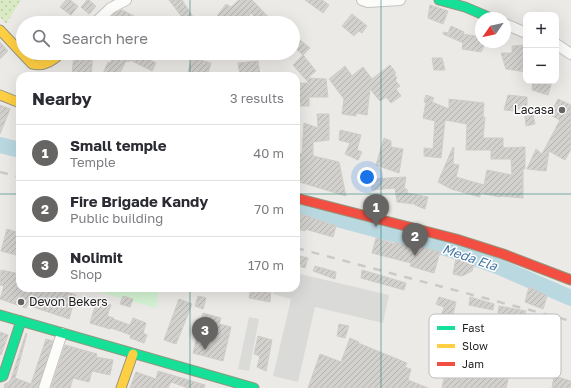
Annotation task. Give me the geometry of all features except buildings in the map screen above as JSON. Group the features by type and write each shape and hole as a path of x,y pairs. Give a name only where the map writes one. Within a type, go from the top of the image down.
{"main road":[{"path":"439,0 478,12"},
{"path":"0,30 16,47"},
{"path":"28,60 32,64 39,66 53,60"},
{"path":"0,95 16,101"},
{"path":"300,199 408,226 479,246 515,258 571,280"},
{"path":"0,315 254,388"},
{"path":"0,377 3,376 21,321"},
{"path":"121,388 133,354"}],"street":[{"path":"102,16 111,8 126,0"},
{"path":"362,0 368,2 400,0"},
{"path":"511,26 523,31"},
{"path":"559,46 571,54"},
{"path":"44,388 62,333"}],"shaded area":[{"path":"300,274 389,295 383,323 315,307 298,382 273,376 291,299 273,294 273,292 300,292"},
{"path":"249,317 259,319 249,371 238,369"}],"green space":[{"path":"0,0 21,0 6,24 0,17"},
{"path":"98,292 158,292 156,308"}],"waterway":[{"name":"Meda Ela","path":"0,145 16,149"},
{"name":"Meda Ela","path":"300,209 449,249 497,266 571,298"}],"railway":[{"path":"0,172 16,176"},
{"path":"300,249 545,314"},
{"path":"561,318 571,321"}],"traffic: fast":[{"path":"439,0 477,12"},
{"path":"0,315 254,388"},
{"path":"0,377 3,376 21,321"}],"traffic: slow":[{"path":"0,30 16,47"},
{"path":"28,60 32,64 36,65 48,63 53,60"},
{"path":"0,95 16,101"},
{"path":"121,388 133,354"}],"traffic: jam":[{"path":"300,199 456,239 503,254 571,280"}],"place":[{"name":"Lacasa","path":"562,110"},
{"name":"Small temple","path":"376,227"},
{"name":"Fire Brigade Kandy","path":"415,256"},
{"name":"Devon Bekers","path":"21,302"},
{"name":"Nolimit","path":"205,350"}]}
